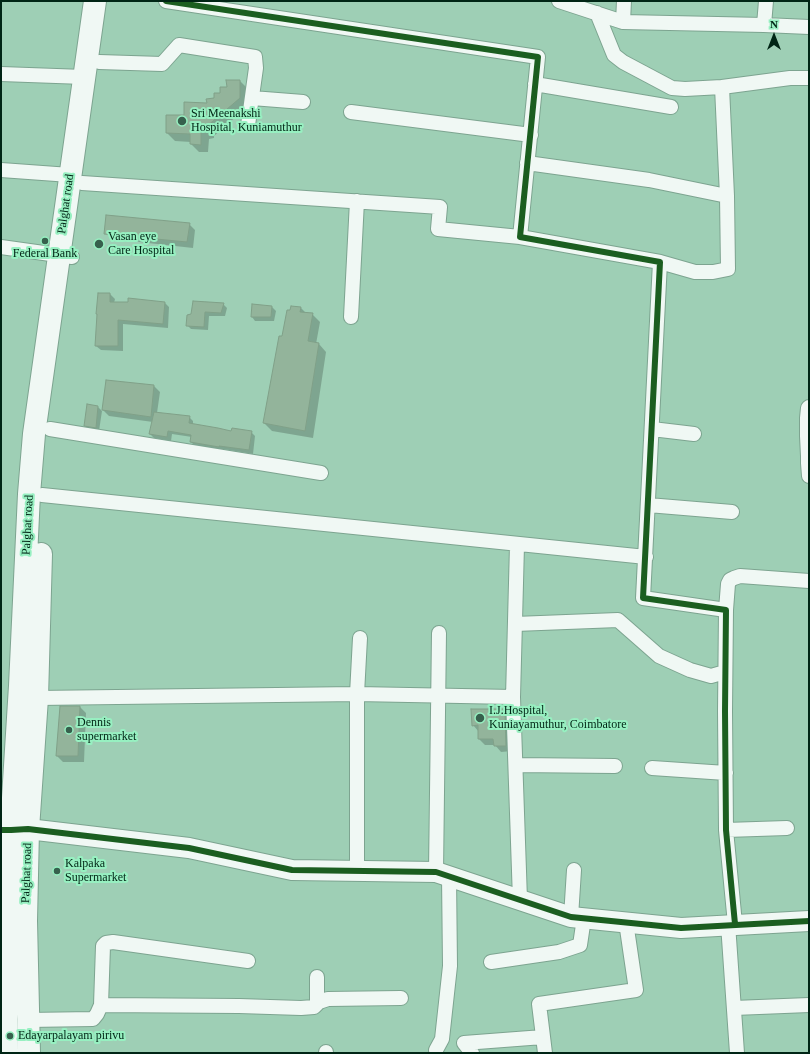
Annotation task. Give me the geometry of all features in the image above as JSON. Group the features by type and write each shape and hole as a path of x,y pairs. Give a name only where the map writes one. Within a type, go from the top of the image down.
{"main road":[{"name":"Palghat road","path":"92,69 95,1"},
{"name":"Palghat road","path":"7,1053 5,910 13,830 29,494 34,434 65,257 92,69 108,1"},
{"name":"Palghat road","path":"29,1053 26,921 13,830 37,698 42,495 57,365 65,257"}],"street":[{"path":"166,1 538,57 520,237"},
{"path":"559,1 623,22 809,27"},
{"path":"623,22 624,1"},
{"path":"764,25 766,1"},
{"path":"597,13 614,55 623,62 672,88 722,87 790,78 809,78"},
{"path":"1,74 162,64 179,45 255,57 256,68 248,125"},
{"path":"535,84 671,107"},
{"path":"1,170 76,179 440,207 438,229 520,237 660,262 695,272 713,272 728,269 727,196 722,87"},
{"path":"252,98 304,102"},
{"path":"351,112 531,135"},
{"path":"527,163 649,180 727,196"},
{"path":"351,317 357,201"},
{"path":"1,247 65,257"},
{"path":"660,262 643,598 726,610"},
{"path":"809,407 807,418 809,476"},
{"path":"50,429 321,473"},
{"path":"652,429 694,434"},
{"path":"42,495 517,545 646,557"},
{"path":"648,505 732,512"},
{"path":"517,545 513,697 520,900"},
{"path":"737,1053 726,830 725,672 728,584 730,580 740,576 809,581"},
{"path":"515,624 618,620 659,656 690,670 711,676 725,672"},
{"path":"436,1050 442,1039 450,966 443,874 438,696 439,633"},
{"path":"357,871 357,694 360,638"},
{"path":"37,698 357,694 513,697"},
{"path":"516,765 616,766"},
{"path":"652,768 726,772"},
{"path":"726,830 787,828"},
{"path":"13,830 189,848 292,870 443,874 578,918 681,928 731,924 809,921"},
{"path":"491,962 559,952 580,945 574,870"},
{"path":"545,1053 539,1004 636,990 626,922"},
{"path":"28,1020 93,1019 101,1005 103,946 106,942 248,961"},
{"path":"317,977 317,1004"},
{"path":"101,1005 301,1008 314,1007 319,1002 328,999 401,998"},
{"path":"734,1008 809,1005"},
{"path":"472,1053 464,1043 543,1037"}],"building":[{"path":"226,80 240,80 240,98 206,127 206,131 201,131 201,145 190,144 190,134 166,133 166,115 184,115 184,102 207,103 206,99 214,98 214,93 220,93 220,87 227,87"},
{"path":"106,215 190,223 187,242 104,234"},
{"path":"98,293 110,293 110,302 128,302 128,298 165,302 163,324 118,320 118,346 95,346"},
{"path":"193,301 224,303 221,313 205,312 204,327 186,326 187,315 191,314"},
{"path":"252,304 272,306 271,317 251,317"},
{"path":"291,306 301,307 300,312 313,313 308,341 319,343 305,431 263,423 279,336 282,336 287,310 290,310"},
{"path":"106,380 154,385 151,417 102,410"},
{"path":"87,404 98,406 96,428 84,426"},
{"path":"154,412 190,416 189,423 231,431 232,428 252,431 249,450 190,442 191,435 168,431 167,437 149,434"},
{"name":"Dennis supermarket","path":"60,706 80,706 78,756 56,756"},
{"path":"471,709 505,709 506,746 494,746 493,739 478,739 478,725 472,726"}],"cycle path":[{"path":"166,1 538,57 520,237 660,262 643,598 726,610 726,830 735,924"},
{"path":"1,830 28,829 189,848 292,870 436,872 571,917 681,928 809,921"}],"place":[{"name":"Sri Meenakshi Hospital, Kuniamuthur","path":"182,121"},
{"name":"Federal Bank","path":"45,241"},
{"name":"Vasan eye Care Hospital","path":"99,244"},
{"name":"I.J.Hospital, Kuniayamuthur, Coimbatore","path":"480,718"},
{"name":"Dennis supermarket","path":"69,730"},
{"name":"Kalpaka Supermarket","path":"57,871"},
{"name":"Edayarpalayam pirivu","path":"10,1036"}]}
